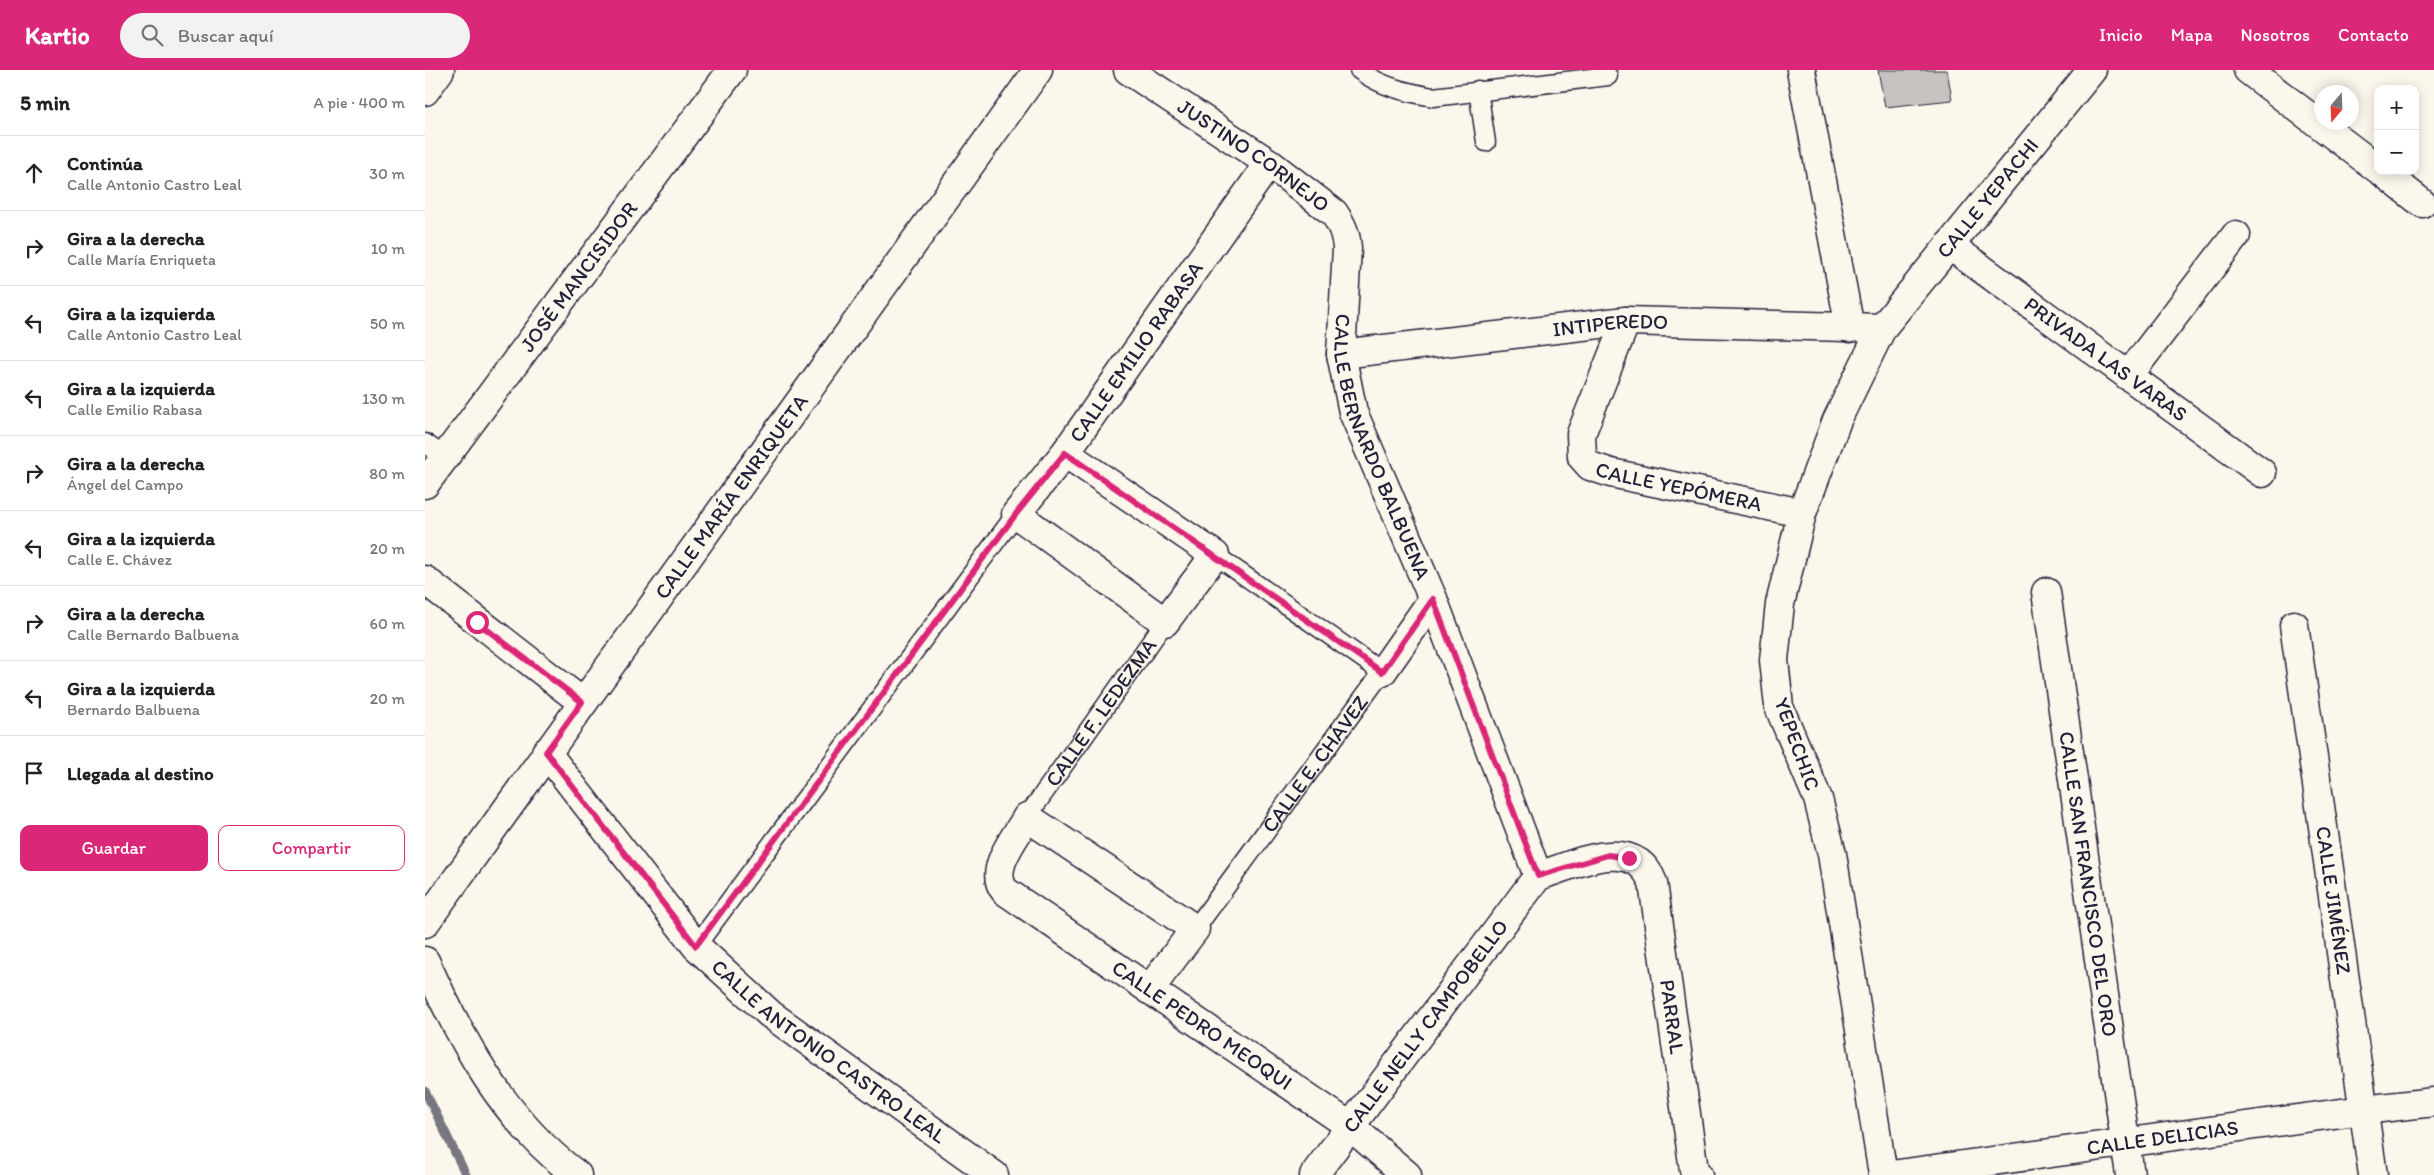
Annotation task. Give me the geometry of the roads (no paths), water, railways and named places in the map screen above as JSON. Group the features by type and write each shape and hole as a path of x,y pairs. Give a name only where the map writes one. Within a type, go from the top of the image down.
{"street":[{"path":"425,91 440,70"},
{"name":"JOSÉ MANCISIDOR","path":"425,484 435,450 732,70"},
{"name":"CALLE MARÍA ENRIQUETA","path":"425,923 546,752 1038,70"},
{"name":"JUSTINO CORNEJO","path":"1128,70 1269,163 1334,213 1346,235"},
{"path":"1801,70 1850,328"},
{"name":"CALLE YEPACHI","path":"1882,328 2092,70"},
{"path":"2248,70 2374,166"},
{"name":"CALLE EMILIO RABASA","path":"1016,514 1065,453 1269,163"},
{"path":"2386,175 2422,202"},
{"name":"CALLE BERNARDO BALBUENA","path":"1346,235 1347,248 1341,354 1353,412 1433,599 1538,876"},
{"path":"2128,376 2236,236"},
{"name":"PRIVADA LAS VARAS","path":"1949,245 2262,473"},
{"name":"INTIPEREDO","path":"1341,354 1625,321 1882,328"},
{"name":"CALLE YEPÓMERA","path":"1625,321 1581,434 1582,457 1591,466 1611,473 1802,513"},
{"name":"YEPECHIC","path":"1882,328 1837,420 1802,513 1780,604 1774,660 1779,707 1818,799 1832,854 1883,1175"},
{"path":"1065,453 1215,554"},
{"path":"1016,514 1165,622"},
{"name":"CALLE F. LEDEZMA","path":"1165,622 1215,554"},
{"path":"425,580 582,702"},
{"name":"CALLE SAN FRANCISCO DEL ORO","path":"2046,592 2130,1175"},
{"name":"CALLE E. CHÁVEZ","path":"1382,672 1433,599"},
{"name":"CALLE JIMÉNEZ","path":"2294,626 2373,1175"},
{"name":"CALLE ANTONIO CASTRO LEAL","path":"546,752 696,946 770,1014 993,1175"},
{"path":"1027,818 1195,929"},
{"name":"CALLE F. LEDEZMA","path":"997,878 1001,864 1027,818"},
{"name":"PARRAL","path":"1538,876 1608,855 1629,858 1641,863 1649,871 1653,883 1694,1170 1698,1175"},
{"name":"CALLE NELLY CAMPOBELLO","path":"1314,1175 1538,876"},
{"name":"CALLE PEDRO MEOQUI","path":"997,878 999,885 1005,891 1350,1126 1407,1175"},
{"name":"CALLE E. CHÁVEZ","path":"1149,990 1195,929"},
{"path":"425,961 454,1025 483,1072 524,1129 577,1175"},
{"name":"CALLE DELICIAS","path":"1891,1175 2363,1110 2434,1102"}],"lane":[{"path":"1359,70 1383,85 1433,97 1478,90 1608,76"},
{"path":"1478,90 1486,142"},
{"name":"CALLE EMILIO RABASA","path":"696,946 1016,514"},
{"path":"1215,554 1382,672"},
{"name":"CALLE F. LEDEZMA","path":"1027,818 1165,622"},
{"name":"CALLE E. CHÁVEZ","path":"1195,929 1382,672"}],"waterway":[{"path":"425,1091 466,1175"}]}
